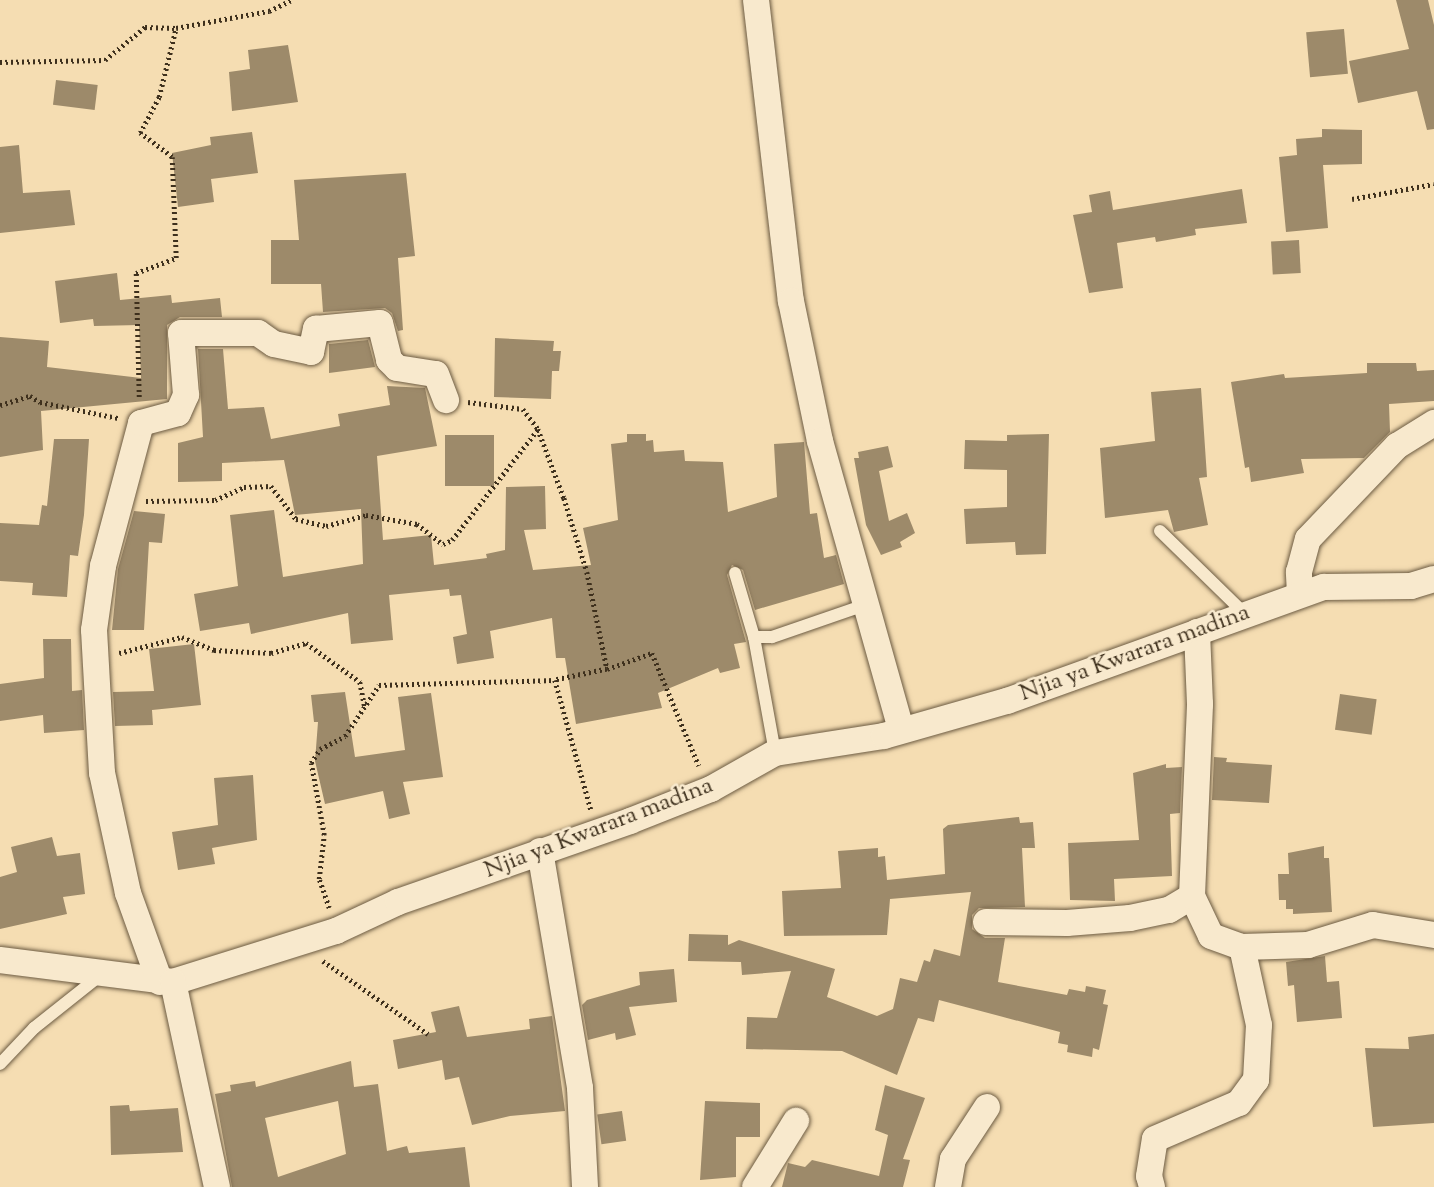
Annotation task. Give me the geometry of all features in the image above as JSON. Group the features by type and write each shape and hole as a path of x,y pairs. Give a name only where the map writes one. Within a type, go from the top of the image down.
{"street":[{"path":"756,0 791,301 820,441 901,730"},
{"path":"217,1187 167,982 118,855 102,772 93,661 103,566 141,423 178,413 186,395 181,332 258,333 274,344 311,352 316,329 380,323 389,360 397,368 436,374 446,400"},
{"path":"1300,594 1299,572 1308,539 1397,446 1434,423"},
{"name":"Njia ya Kwarara madina","path":"0,960 167,982 336,931 398,902 711,789 775,753 901,730 1007,701 1244,613 1324,587 1411,586 1434,579"},
{"path":"1197,632 1199,746 1192,896 1211,936 1242,947 1308,945 1373,925 1434,935"},
{"path":"540,851 580,1088 585,1187"},
{"path":"986,922 1067,923 1130,918 1169,909 1192,896"},
{"path":"1152,1187 1149,1176 1155,1139 1239,1103 1256,1080 1259,1025 1242,947"},
{"path":"947,1187 953,1159 987,1107"},
{"path":"755,1187 796,1121"}],"lane":[{"path":"1160,531 1244,613"},
{"path":"735,573 754,637 775,753"},
{"path":"754,637 772,636 865,605"},
{"path":"0,1064 34,1028 102,974"}],"path":[{"path":"0,61 105,60 145,27 176,28 269,11 292,0"},
{"path":"0,405 30,396 40,402 141,423 134,321 136,273 176,258 172,158 140,132 159,97 176,28"},
{"path":"1352,199 1434,184"},
{"path":"446,400 523,409 538,429 587,572 607,669"},
{"path":"120,499 178,504 215,500 244,487 271,486 296,519 326,526 366,515 379,517 417,524 443,544 452,540 538,429"},
{"path":"93,661 182,637 214,650 271,653 306,643 360,682 365,708"},
{"path":"336,931 319,879 324,835 311,763 320,749 345,736 379,685 555,680 607,669 652,653 684,739 711,789"},
{"path":"555,680 565,704 581,784 590,809 609,828"},
{"path":"301,942 352,985 428,1034"}],"building":[{"path":"1396,0 1428,0 1434,25 1434,129 1427,130 1417,91 1358,103 1349,61 1409,49"},
{"path":"1344,29 1348,74 1310,77 1306,32"},
{"path":"288,45 298,102 232,111 229,72 250,69 248,50"},
{"path":"56,80 98,85 95,110 53,105"},
{"path":"1322,129 1362,130 1362,164 1323,165 1328,228 1286,232 1279,157 1297,155 1296,139 1322,137"},
{"path":"252,132 258,173 211,179 214,202 178,207 172,153 211,145 210,137"},
{"path":"19,145 23,193 70,190 75,225 0,233 0,147"},
{"path":"406,173 415,256 398,258 403,330 398,331 392,313 385,308 323,312 321,284 271,284 271,240 299,240 294,180"},
{"path":"1242,189 1247,223 1195,229 1196,235 1156,242 1155,237 1117,243 1123,288 1089,293 1073,215 1092,212 1089,195 1110,191 1113,210"},
{"path":"1299,240 1301,273 1273,274 1271,241"},
{"path":"117,273 120,300 171,295 172,303 220,298 222,317 180,317 167,325 167,399 41,411 43,450 0,457 0,337 49,341 47,367 141,378 139,325 94,326 93,319 60,323 55,281"},
{"path":"495,338 554,341 553,351 561,351 559,371 552,371 551,399 494,397"},
{"path":"368,340 375,367 329,373 329,344"},
{"path":"198,349 223,349 228,409 264,407 271,439 340,426 338,414 390,405 387,386 425,388 437,446 377,456 383,540 431,535 434,565 487,558 486,554 505,550 506,487 545,486 546,529 524,530 533,570 591,565 583,528 618,520 611,444 627,442 627,434 646,434 646,441 653,440 654,452 684,450 685,461 723,462 728,512 777,497 774,444 804,442 810,514 817,513 824,558 836,555 844,584 755,610 743,570 732,565 727,575 746,642 734,644 740,668 720,673 718,668 658,693 662,708 576,724 565,658 556,658 552,618 490,631 494,658 457,664 453,637 467,634 461,595 450,596 449,589 389,595 393,640 351,644 348,613 251,634 249,623 200,631 194,594 238,586 230,515 274,510 283,577 363,564 361,509 295,515 284,460 222,463 222,481 178,482 178,443 203,437"},
{"path":"1367,363 1416,363 1417,371 1434,370 1434,401 1389,404 1390,432 1364,458 1301,459 1304,473 1251,482 1249,467 1245,468 1231,382 1284,374 1285,378 1367,373"},
{"path":"1201,388 1207,477 1199,478 1208,525 1174,532 1168,510 1105,518 1100,448 1155,441 1151,392"},
{"path":"1049,434 1046,554 1016,555 1015,542 966,544 964,509 1007,507 1007,470 964,469 965,440 1007,441 1007,435"},
{"path":"445,435 494,435 494,486 445,486"},
{"path":"54,439 89,439 84,515 78,556 70,555 67,597 32,595 33,583 0,581 0,523 39,525 42,505 47,506"},
{"path":"888,446 893,467 879,471 889,521 907,513 915,533 900,542 902,547 881,555 866,525 854,458 859,458 858,452"},
{"path":"134,511 165,514 162,543 149,542 144,630 112,630 118,569"},
{"path":"43,639 71,639 72,691 82,690 84,730 44,733 43,715 0,721 0,684 44,678"},
{"path":"194,644 201,705 152,710 153,725 115,726 113,692 154,691 149,649"},
{"path":"345,692 355,757 405,750 398,697 431,693 443,777 403,782 410,814 389,819 383,791 325,804 315,761 318,722 314,722 311,695"},
{"path":"1340,694 1377,699 1372,735 1335,730"},
{"path":"1214,757 1227,758 1226,762 1272,765 1269,803 1212,800"},
{"path":"1166,764 1166,768 1182,767 1180,813 1170,814 1172,876 1114,879 1115,901 1070,900 1068,843 1139,840 1133,773"},
{"path":"253,775 257,840 212,848 215,864 178,870 172,832 218,825 214,778"},
{"path":"1019,817 1020,823 1033,822 1035,848 1022,848 1025,907 979,908 972,915 972,929 985,938 1005,938 998,982 1067,995 1069,989 1085,992 1086,986 1106,990 1103,1004 1108,1005 1099,1050 1093,1048 1092,1057 1067,1052 1068,1045 1058,1043 1060,1032 939,1000 934,1022 918,1018 897,1075 842,1051 746,1049 747,1017 777,1018 791,971 742,975 741,962 688,961 689,934 728,935 728,945 739,940 835,969 827,997 877,1016 893,1009 900,978 917,982 924,960 930,962 934,949 960,956 971,892 890,899 887,935 784,936 782,891 841,888 838,851 878,848 878,857 885,856 887,880 945,874 943,829 948,825"},
{"path":"52,837 57,856 80,853 85,894 63,897 67,914 0,929 0,877 17,872 11,847"},
{"path":"1324,846 1324,858 1329,858 1332,912 1293,914 1293,909 1286,909 1286,900 1279,900 1278,874 1289,874 1288,853"},
{"path":"1325,956 1327,982 1339,981 1342,1018 1297,1022 1294,985 1288,986 1286,962"},
{"path":"674,969 677,1002 629,1007 636,1035 616,1040 615,1033 588,1040 582,1005 587,1000 640,985 639,972"},
{"path":"459,1006 467,1037 530,1029 529,1019 552,1016 565,1111 510,1116 472,1125 459,1077 445,1080 442,1060 398,1069 393,1040 436,1032 431,1012"},
{"path":"1434,1034 1434,1123 1373,1127 1365,1048 1409,1049 1408,1037"},
{"path":"351,1061 354,1087 378,1084 387,1151 407,1146 409,1153 465,1147 470,1187 232,1187 215,1094 231,1091 230,1085 255,1081 256,1087","holes":["338,1101 346,1154 278,1177 265,1118"]},
{"path":"885,1085 925,1098 903,1159 910,1160 903,1187 782,1187 788,1163 805,1167 812,1160 879,1176 888,1135 875,1130"},
{"path":"705,1101 760,1103 760,1137 736,1137 736,1177 700,1180"},
{"path":"129,1105 130,1111 178,1108 183,1152 111,1155 110,1106"},
{"path":"622,1111 626,1141 601,1144 597,1114"}]}
